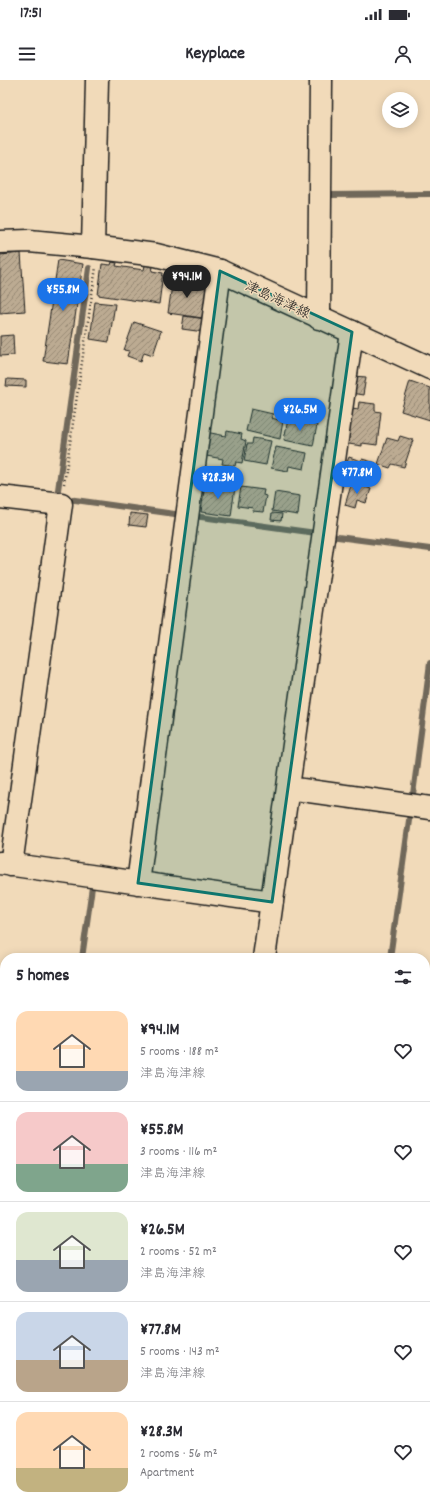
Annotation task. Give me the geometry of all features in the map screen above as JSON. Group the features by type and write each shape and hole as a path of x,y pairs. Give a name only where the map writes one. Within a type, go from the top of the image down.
{"street":[{"path":"96,248 97,80"},
{"path":"319,318 321,80"},
{"name":"津島海津線","path":"0,242 29,241 156,255 220,271 430,368"},
{"path":"138,883 220,271"},
{"path":"265,953 352,332"},
{"path":"0,496 62,504 6,864 272,902"},
{"path":"288,788 430,808"}],"path":[{"path":"62,504 96,248"}],"highlighted area":[{"path":"220,271 352,332 272,902 138,883"}],"building":[{"path":"21,253 25,311 0,313 0,255"},
{"path":"58,260 83,264 68,364 43,361"},
{"path":"112,262 117,263 116,266 144,270 145,265 153,267 152,271 163,273 159,304 98,295 102,264 111,265"},
{"path":"173,278 191,280 190,286 206,288 202,318 168,313"},
{"path":"95,302 115,304 109,342 90,339"},
{"path":"184,316 206,319 204,332 182,329"},
{"path":"134,322 161,331 153,355 144,352 141,361 127,356 129,351 124,350"},
{"path":"13,335 14,355 0,356 0,336"},
{"path":"353,376 366,377 363,395 351,393"},
{"path":"7,379 26,380 26,387 6,386"},
{"path":"410,381 430,388 430,420 401,411"},
{"path":"359,402 375,404 375,411 381,412 377,445 362,443 362,446 342,443 347,407 358,409"},
{"path":"251,409 273,414 271,418 283,421 280,439 246,431"},
{"path":"288,419 317,425 313,446 284,440"},
{"path":"227,431 242,434 241,439 246,441 242,463 236,462 235,466 222,464 223,459 201,455 206,432 226,436"},
{"path":"400,436 413,440 404,467 392,464 390,468 378,464 387,438 398,441"},
{"path":"253,438 271,441 266,465 244,461 247,444 252,444"},
{"path":"276,447 307,453 304,469 289,466 288,471 271,468"},
{"path":"349,457 361,461 358,469 346,465"},
{"path":"362,459 376,463 373,472 359,468"},
{"path":"357,471 372,476 369,487 353,482"},
{"path":"352,482 371,489 366,503 357,500 355,508 345,505"},
{"path":"205,483 235,487 231,516 201,512"},
{"path":"241,487 264,490 263,495 266,496 263,512 252,511 253,508 238,506"},
{"path":"275,492 300,496 298,515 272,511"},
{"path":"130,513 148,515 146,527 129,525"},
{"path":"272,513 282,514 281,521 271,520"}],"waterway":[{"path":"329,189 329,195 430,194"},
{"path":"57,497 89,268"},
{"path":"68,499 182,515"},
{"path":"194,516 316,533"},
{"path":"330,536 430,549"},
{"path":"412,802 430,663"},
{"path":"391,953 410,813"},
{"path":"83,953 93,880"}]}
